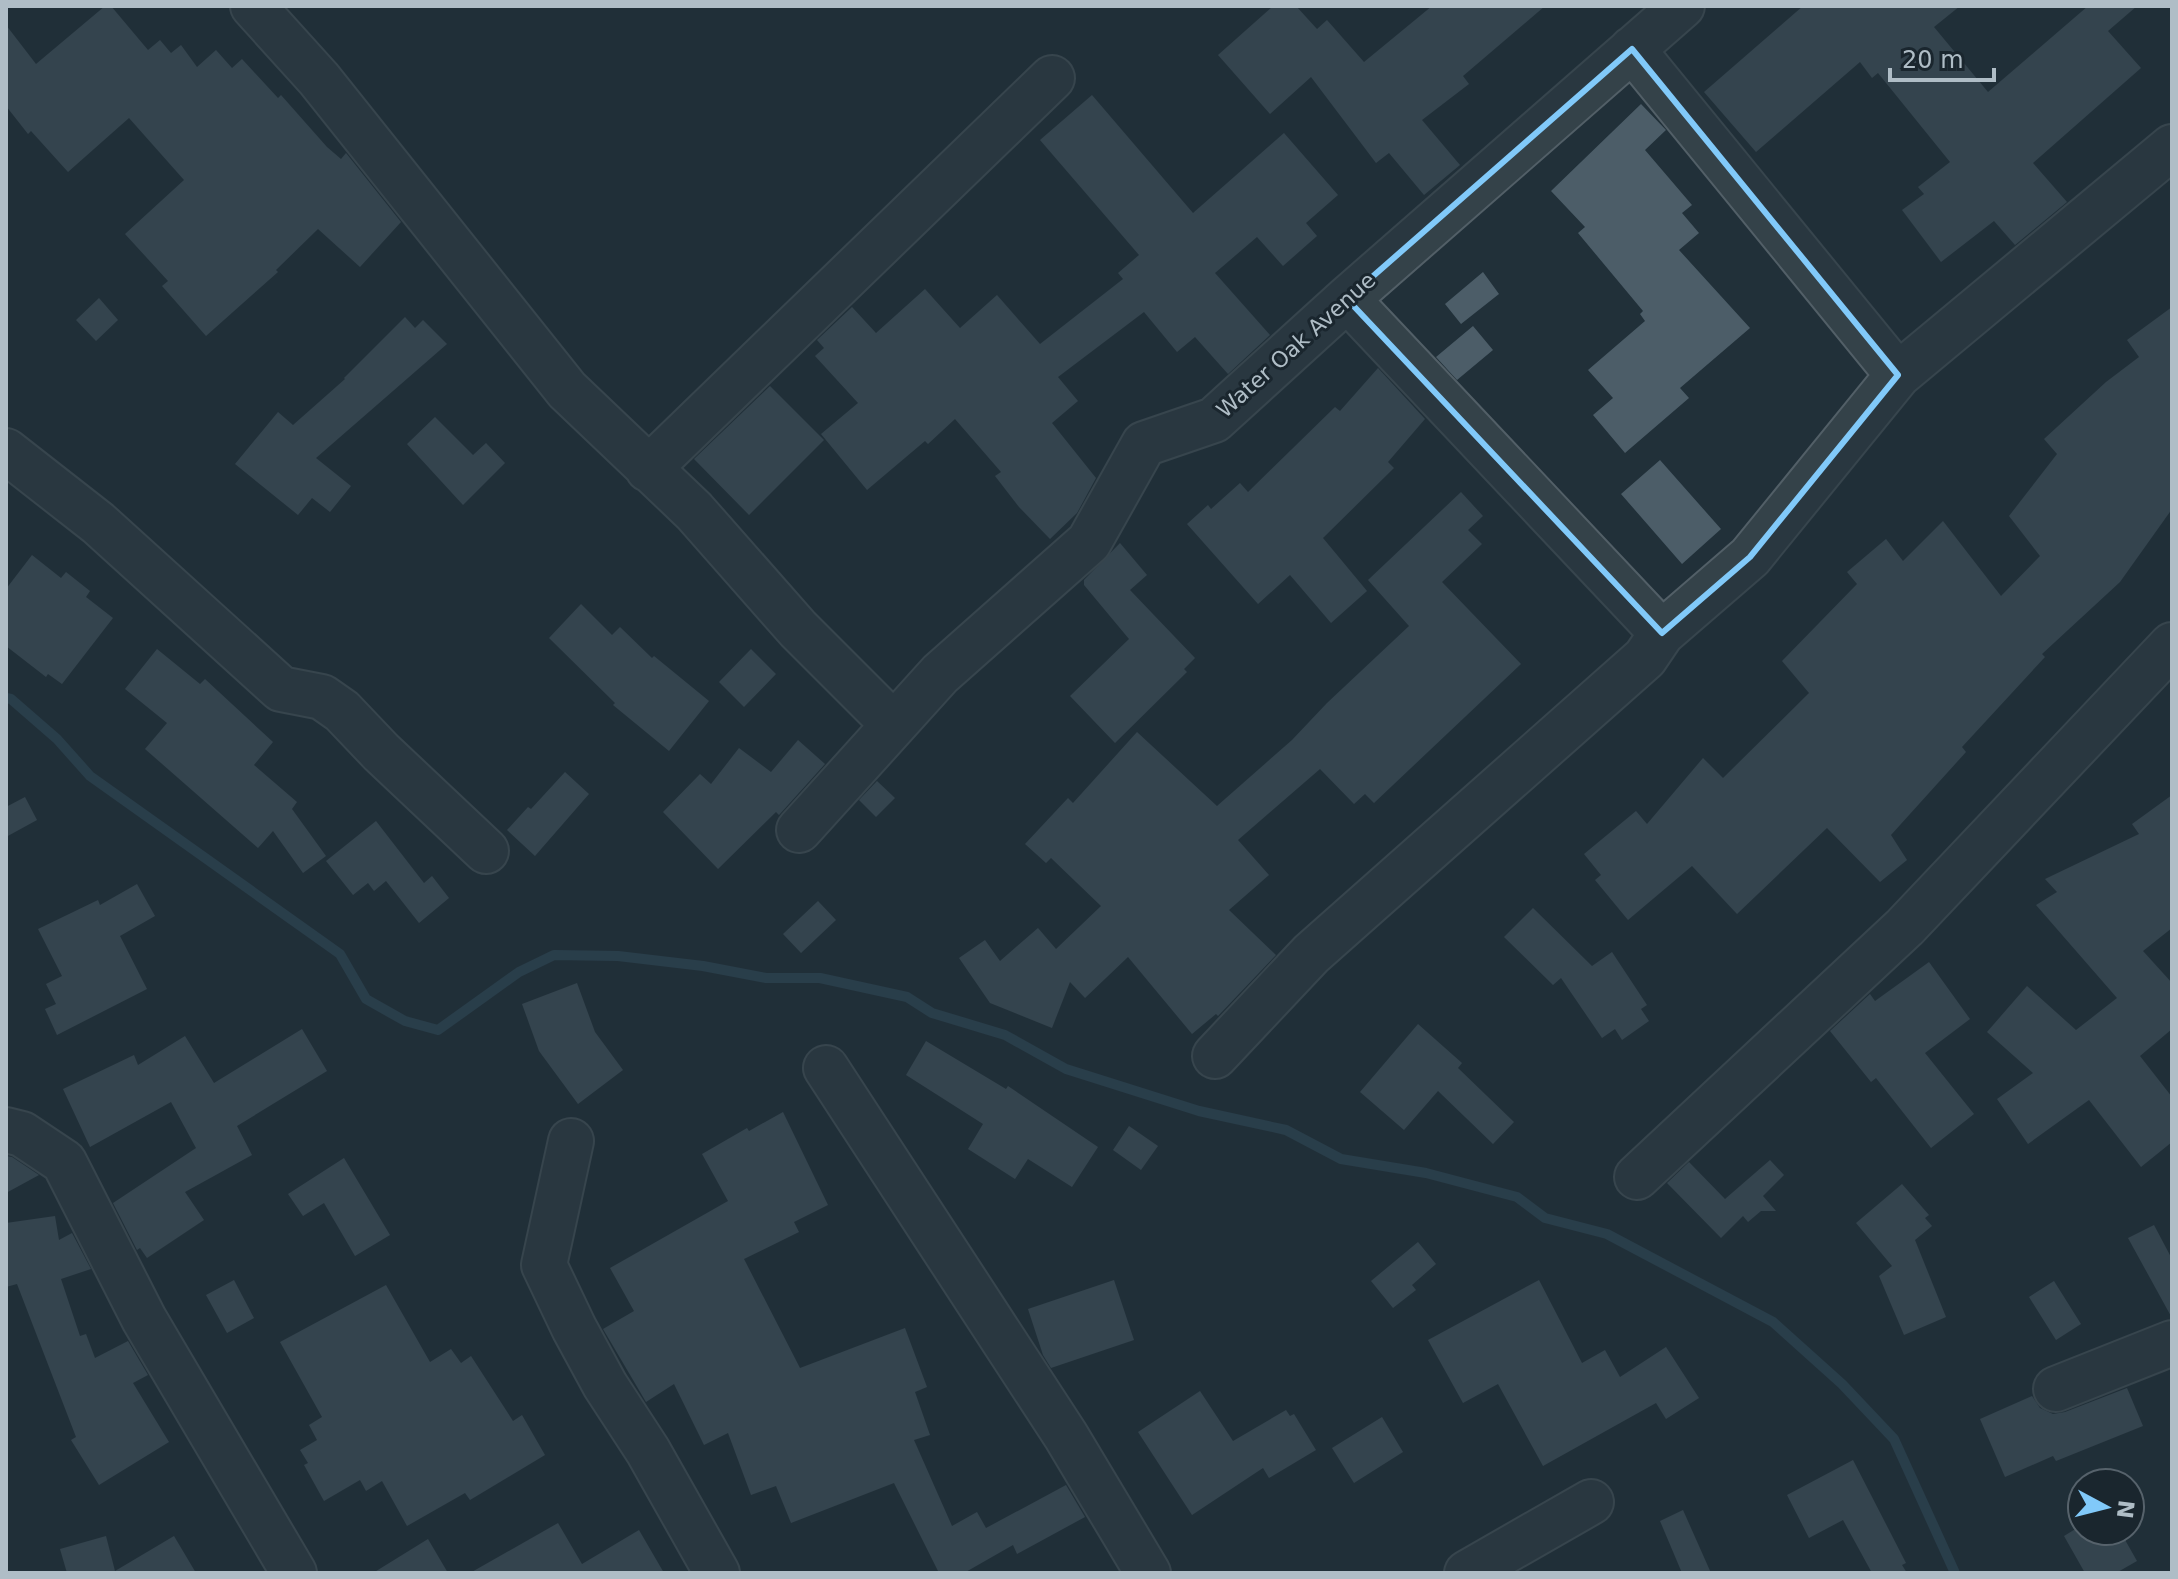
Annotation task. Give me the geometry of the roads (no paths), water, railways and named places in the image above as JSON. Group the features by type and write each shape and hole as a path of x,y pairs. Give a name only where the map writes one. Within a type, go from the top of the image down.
{"street":[{"path":"253,6 319,79 567,390 694,511 798,629 894,725"},
{"name":"Water Oak Avenue","path":"799,830 940,674 1089,542 1144,444 1214,420 1347,299 1682,6"},
{"path":"1632,49 1898,375"},
{"path":"648,469 1052,78"},
{"path":"1215,1056 1311,954 1645,658 1662,633 1750,557 1898,375 2172,147"},
{"path":"1347,299 1662,633"},
{"path":"6,451 98,523 281,689 322,697 342,711 486,851"},
{"path":"1637,1177 1905,927 2172,645"},
{"path":"826,1068 1066,1436 1148,1573"},
{"path":"6,1130 22,1134 64,1162 144,1319 294,1573"},
{"path":"571,1141 544,1265 605,1385 648,1451 717,1573"},
{"path":"2056,1389 2172,1343"},
{"path":"1467,1573 1591,1502"}],"waterway":[{"path":"6,698 57,739 90,776 340,954 366,999 405,1021 438,1030 519,972 554,955 618,956 703,966 766,978 820,978 907,997 932,1013 1005,1035 1066,1069 1199,1111 1286,1130 1341,1159 1426,1173 1517,1197 1545,1218 1607,1234 1773,1322 1842,1384 1894,1439 1955,1573"}]}
